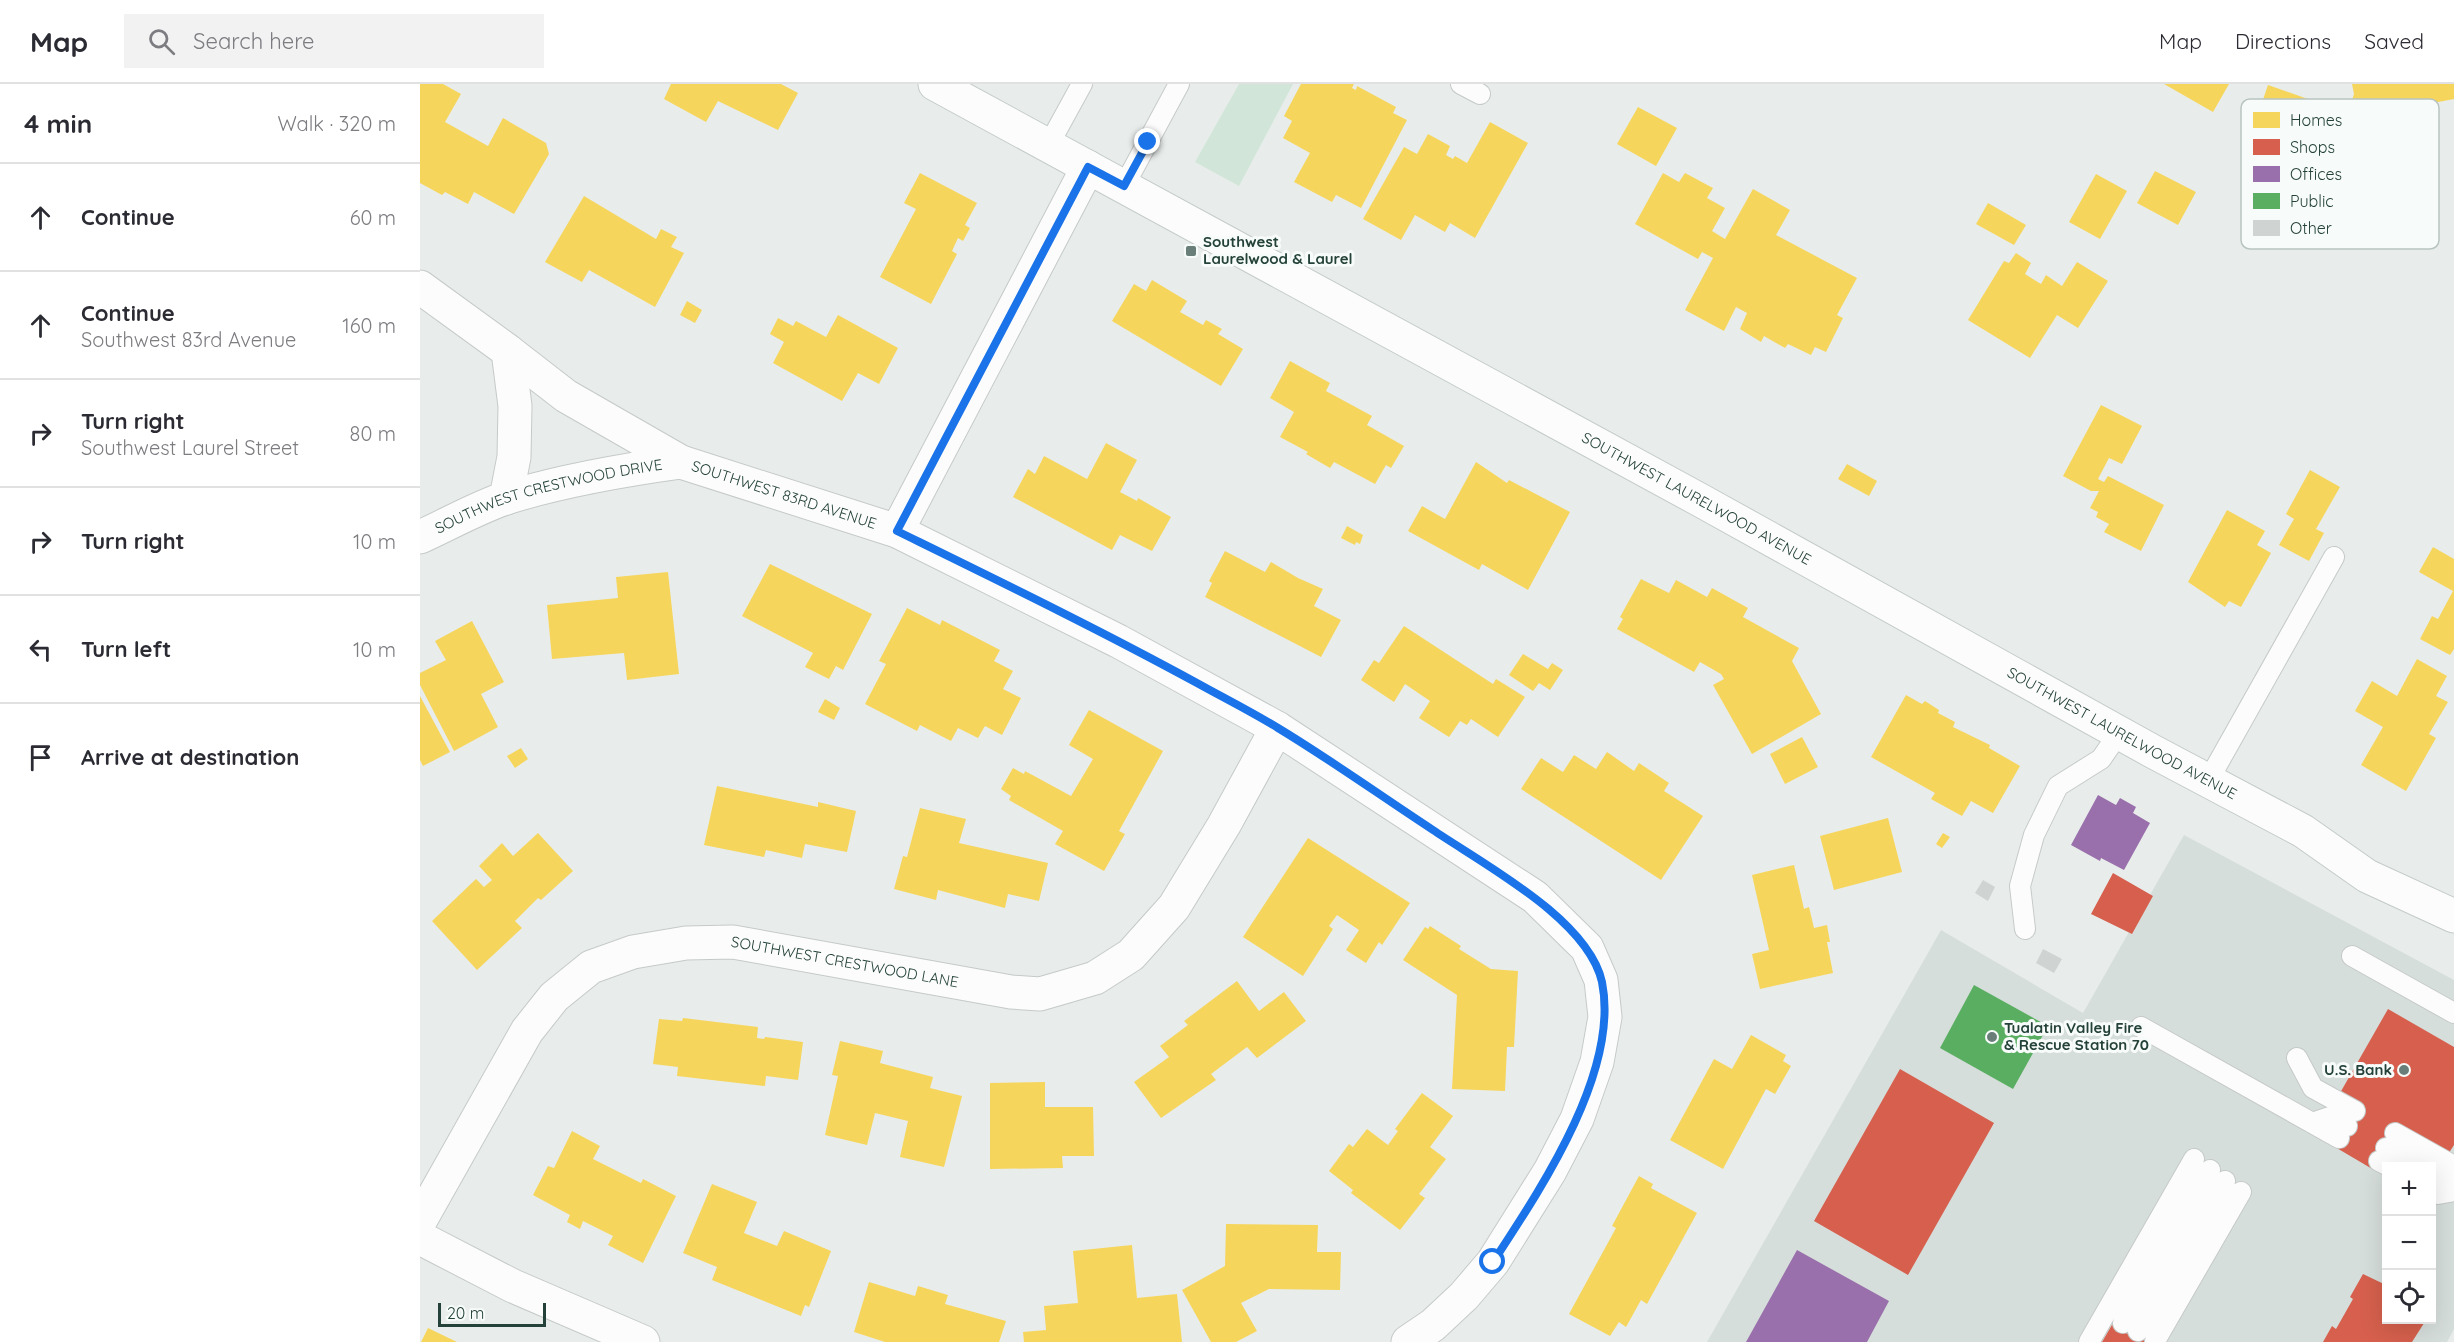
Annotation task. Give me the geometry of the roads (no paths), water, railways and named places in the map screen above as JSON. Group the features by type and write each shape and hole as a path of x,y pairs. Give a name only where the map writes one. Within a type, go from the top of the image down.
{"street":[{"name":"SOUTHWEST LAURELWOOD AVENUE","path":"955,89 1048,146 1710,505 2119,733 2303,831 2367,876 2454,916"},
{"path":"897,531 1088,167"},
{"name":"SOUTHWEST 83RD AVENUE","path":"420,287 566,396 681,462 897,531 1119,641 1278,728 1535,897 1587,948 1601,980 1605,1017 1597,1062 1577,1119 1550,1171 1493,1262 1456,1303 1408,1342"},
{"path":"506,498 514,457 515,406 508,351"},
{"name":"SOUTHWEST CRESTWOOD DRIVE","path":"420,537 506,498 575,480 634,468 681,462"},
{"name":"SOUTHWEST CRESTWOOD LANE","path":"420,1221 527,1031 554,997 591,967 633,952 686,943 733,942 1011,992 1040,994 1095,978 1131,955 1174,907 1224,825 1278,728"},
{"path":"420,1238 513,1286 643,1342"}],"lane":[{"path":"1048,146 1082,84"},
{"path":"1124,186 1179,84"},
{"path":"1461,84 1480,94"},
{"path":"2208,781 2334,557"},
{"path":"2025,930 2020,886 2034,835 2058,786 2101,759 2119,733"},
{"path":"2352,956 2454,1013"},
{"path":"2141,1027 2312,1123 2330,1117 2347,1125 2313,1088 2296,1058"},
{"path":"2387,1152 2454,1166"},
{"path":"2387,1152 2409,1162"},
{"path":"2131,1327 2218,1175"},
{"path":"2155,1341 2218,1175"},
{"path":"2089,1342 2218,1175"},
{"path":"2436,1175 2454,1186"},
{"path":"2436,1193 2454,1191"}],"place":[{"name":"Southwest Laurelwood & Laurel","path":"1191,251"},
{"name":"Tualatin Valley Fire & Rescue Station 70","path":"1992,1037"},
{"name":"U.S. Bank","path":"2404,1070"}]}
